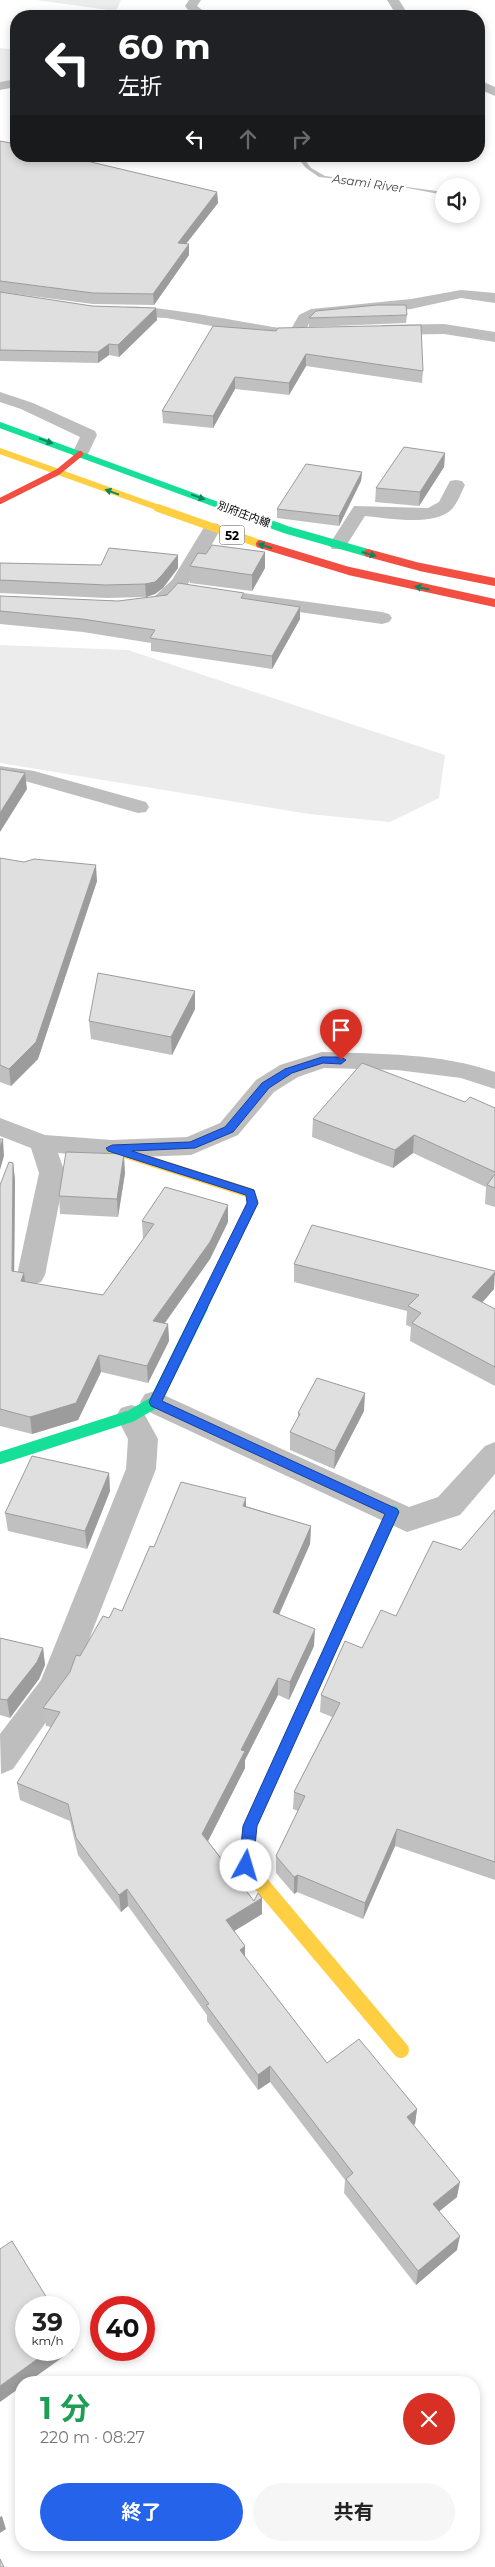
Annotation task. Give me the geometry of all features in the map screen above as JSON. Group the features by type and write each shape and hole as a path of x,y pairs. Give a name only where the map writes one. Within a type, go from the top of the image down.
{"main road":[{"name":"別府庄内線","path":"0,425 287,530 420,567 495,582"},
{"name":"別府庄内線","path":"0,451 271,548 349,571 495,603"},
{"path":"0,501 58,472 80,454"},
{"path":"0,1458 143,1409 253,1203 250,1193 112,1148"},
{"path":"392,1512 250,1826 246,1866 401,2050"}],"street":[{"path":"296,334 304,318 311,314 411,304 461,294 495,298"},
{"path":"108,311 142,310 174,312 232,326 296,334 320,334"},
{"path":"364,332 400,328 444,329 495,337"},
{"path":"0,397 27,406 90,435 80,454"},
{"path":"338,545 360,510 390,514 428,514 445,506 456,485"},
{"path":"135,604 160,602 174,588 212,528"},
{"path":"174,588 193,592"},
{"path":"212,595 382,618"},
{"path":"0,772 27,775 138,807"},
{"path":"0,1127 42,1143 112,1148 191,1146 229,1129 265,1086 289,1071 322,1060 397,1062 464,1070 495,1082"},
{"path":"31,1275 52,1173 42,1143"},
{"path":"1,1760 54,1688 141,1469 144,1439 143,1409 408,1520 449,1506 495,1454"}],"shaded area":[{"path":"36,0 121,0 116,10"},
{"path":"0,48 10,49 10,82 0,84"},
{"path":"301,162 306,162 311,168 325,176 392,185 319,177"},
{"path":"392,185 435,191 435,193"},
{"path":"0,645 128,650 445,755 439,798 390,822 309,814 0,763"}],"building":[{"path":"0,141 10,143 10,162 91,162 217,192 178,243 189,244 153,294 93,293 0,281"},
{"path":"0,292 92,306 156,308 118,345 109,344 98,352 0,350"},
{"path":"377,305 406,305 407,315 309,318 316,311"},
{"path":"421,325 423,371 306,354 289,383 235,377 213,416 162,411 213,326 276,331 278,328"},
{"path":"404,447 445,453 420,492 376,488"},
{"path":"306,464 362,472 339,516 277,509"},
{"path":"212,545 265,552 252,575 190,566 198,553 206,554"},
{"path":"109,548 178,555 155,582 145,584 106,585 0,580 0,563 101,565"},
{"path":"178,583 244,593 241,598 300,607 272,656 150,638 155,630 82,619 0,611 0,596 118,601 167,595"},
{"path":"0,769 25,773 0,813"},
{"path":"0,858 24,862 34,859 96,865 36,1042 9,1069 0,1065"},
{"path":"98,973 195,991 171,1037 89,1021"},
{"path":"362,1063 465,1102 470,1097 495,1108 495,1172 414,1135 395,1150 313,1119"},
{"path":"66,1152 124,1154 117,1199 59,1196"},
{"path":"9,1162 13,1163 12,1271 24,1273 21,1281 103,1295 154,1224 142,1221 165,1187 228,1205 210,1242 153,1321 168,1324 147,1366 99,1355 76,1403 30,1417 0,1409 0,1185"},
{"path":"495,1174 495,1188 487,1185"},
{"path":"312,1225 495,1271 472,1297 495,1309 495,1367 412,1323 421,1313 408,1306 419,1295 294,1264"},
{"path":"317,1378 365,1393 335,1451 290,1432"},
{"path":"32,1456 109,1473 85,1531 5,1513"},
{"path":"181,1482 246,1498 243,1506 311,1526 273,1612 315,1629 290,1682 278,1678 241,1750 245,1751 202,1834 254,1901 258,1893 262,1898 226,1920 245,1946 240,1950 327,2063 359,2039 417,2109 407,2117 460,2182 433,2204 460,2236 418,2271 346,2179 353,2173 270,2066 258,2075 206,2005 209,2004 127,1889 119,1895 76,1838 68,1804 17,1783 60,1712 43,1708 70,1672 76,1655 80,1656 103,1616 109,1618 114,1608 122,1611 150,1546 154,1547"},
{"path":"495,1510 495,1862 397,1829 365,1903 298,1875 294,1877 276,1856 305,1796 294,1792 340,1703 321,1695 345,1641 362,1648 381,1610 396,1616 433,1541 461,1550"},
{"path":"0,1638 43,1648 37,1662 7,1700 0,1699"},
{"path":"12,2241 46,2296 15,2296 15,2361 35,2361 0,2386 0,2249"},
{"path":"0,2559 4,2567 0,2567"}],"traffic: fast":[{"path":"0,425 287,530 368,553"},
{"path":"0,1458 131,1416 155,1402 206,1299"},
{"path":"293,1731 393,1512"}],"traffic: slow":[{"path":"0,451 260,544"},
{"path":"112,1149 250,1193 253,1203 206,1299"},
{"path":"293,1731 250,1826 246,1867 401,2050"}],"traffic: jam":[{"path":"0,501 58,472 80,454"},
{"path":"260,544 349,571 495,603"},
{"path":"368,553 420,567 495,582"}],"route":[{"path":"246,1866 250,1826 392,1512 155,1402 253,1203 250,1193 112,1148 191,1146 229,1129 265,1086 289,1071 322,1060 341,1060"}],"water label":[{"name":"Asami River","path":"368,183"}]}
